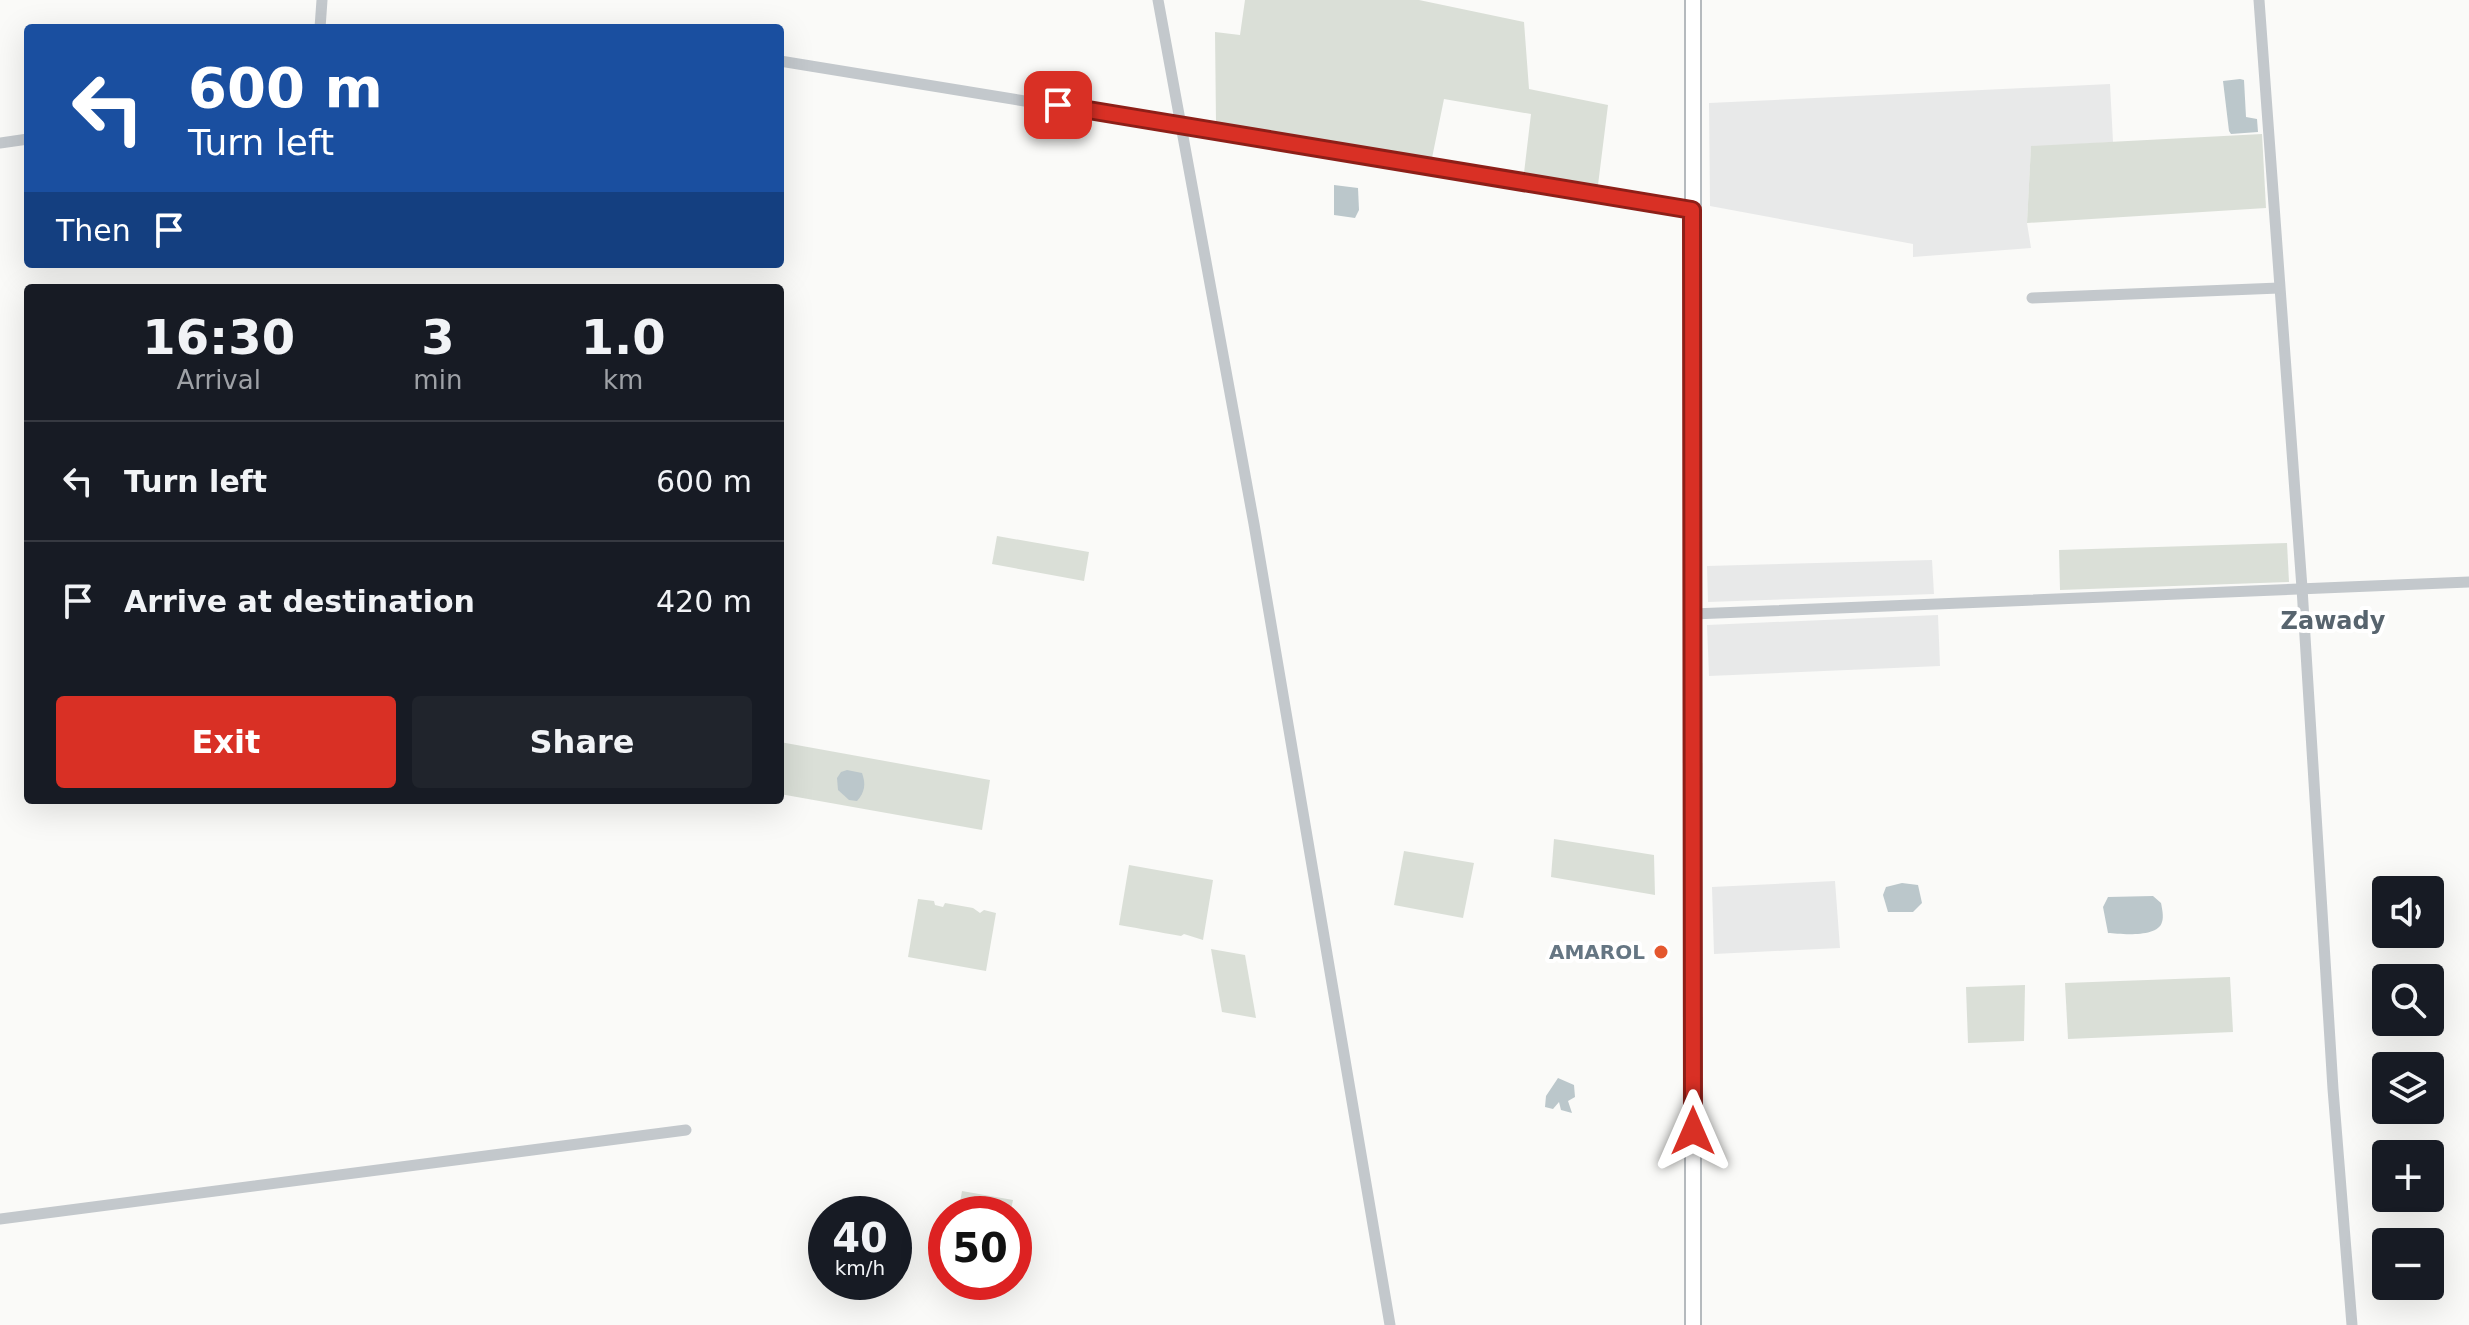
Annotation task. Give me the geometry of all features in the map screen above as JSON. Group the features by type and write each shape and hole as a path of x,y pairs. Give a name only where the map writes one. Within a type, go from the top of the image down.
{"main road":[{"path":"1693,0 1693,1325"}],"street":[{"path":"320,24 322,0"},
{"path":"1158,0 1254,524 1390,1325"},
{"path":"2259,0 2302,588 2333,1089 2352,1325"},
{"path":"784,62 1692,210"},
{"path":"0,143 24,140"},
{"path":"2032,298 2279,288"},
{"path":"1693,614 2469,582"},
{"path":"0,1219 686,1130"}],"shaded area":[{"path":"1245,0 1419,0 1524,22 1529,89 1608,105 1598,185 1524,173 1531,114 1444,99 1432,158 1216,123 1215,32 1240,35"},
{"path":"2244,80 2246,117 2257,119 2258,132 2231,134 2229,131 2223,81"},
{"path":"2110,84 2113,142 2031,147 2027,223 2031,248 1913,257 1913,244 1710,206 1709,103"},
{"path":"2262,134 2266,208 2027,223 2031,146"},
{"path":"1334,185 1358,188 1359,210 1355,218 1334,215"},
{"path":"997,536 1089,552 1084,581 992,564"},
{"path":"2287,543 2289,582 2060,590 2059,550"},
{"path":"1932,560 1934,594 1708,602 1707,566"},
{"path":"1938,615 1940,666 1709,676 1707,625"},
{"path":"784,743 990,780 982,830 784,795"},
{"path":"847,770 862,773 864,788 857,801 849,800 838,790 837,778"},
{"path":"1554,839 1654,855 1655,895 1551,877"},
{"path":"1404,851 1474,863 1463,918 1394,905"},
{"path":"1129,865 1213,880 1203,940 1184,934 1119,925"},
{"path":"1835,881 1840,948 1714,954 1712,887"},
{"path":"1902,883 1918,885 1922,903 1913,912 1888,912 1883,895 1886,887"},
{"path":"2153,896 2161,903 2163,918 2159,927 2147,933 2108,933 2103,907 2108,897"},
{"path":"918,899 934,901 935,905 943,907 945,903 973,908 980,913 984,910 996,913 986,971 908,957"},
{"path":"1211,949 1245,955 1256,1018 1222,1012"},
{"path":"2230,977 2233,1032 2068,1039 2065,983"},
{"path":"2025,985 2024,1041 1968,1043 1966,987"},
{"path":"1558,1078 1574,1085 1575,1097 1568,1101 1572,1113 1561,1110 1559,1102 1553,1109 1545,1107 1546,1096"},
{"path":"962,1191 990,1196 961,1196"}],"place":[{"name":"AMAROL","path":"1661,952"}],"district":[{"name":"Zawady","path":"2333,621"}],"route":[{"path":"1058,105 1692,210 1693,1131"}]}
